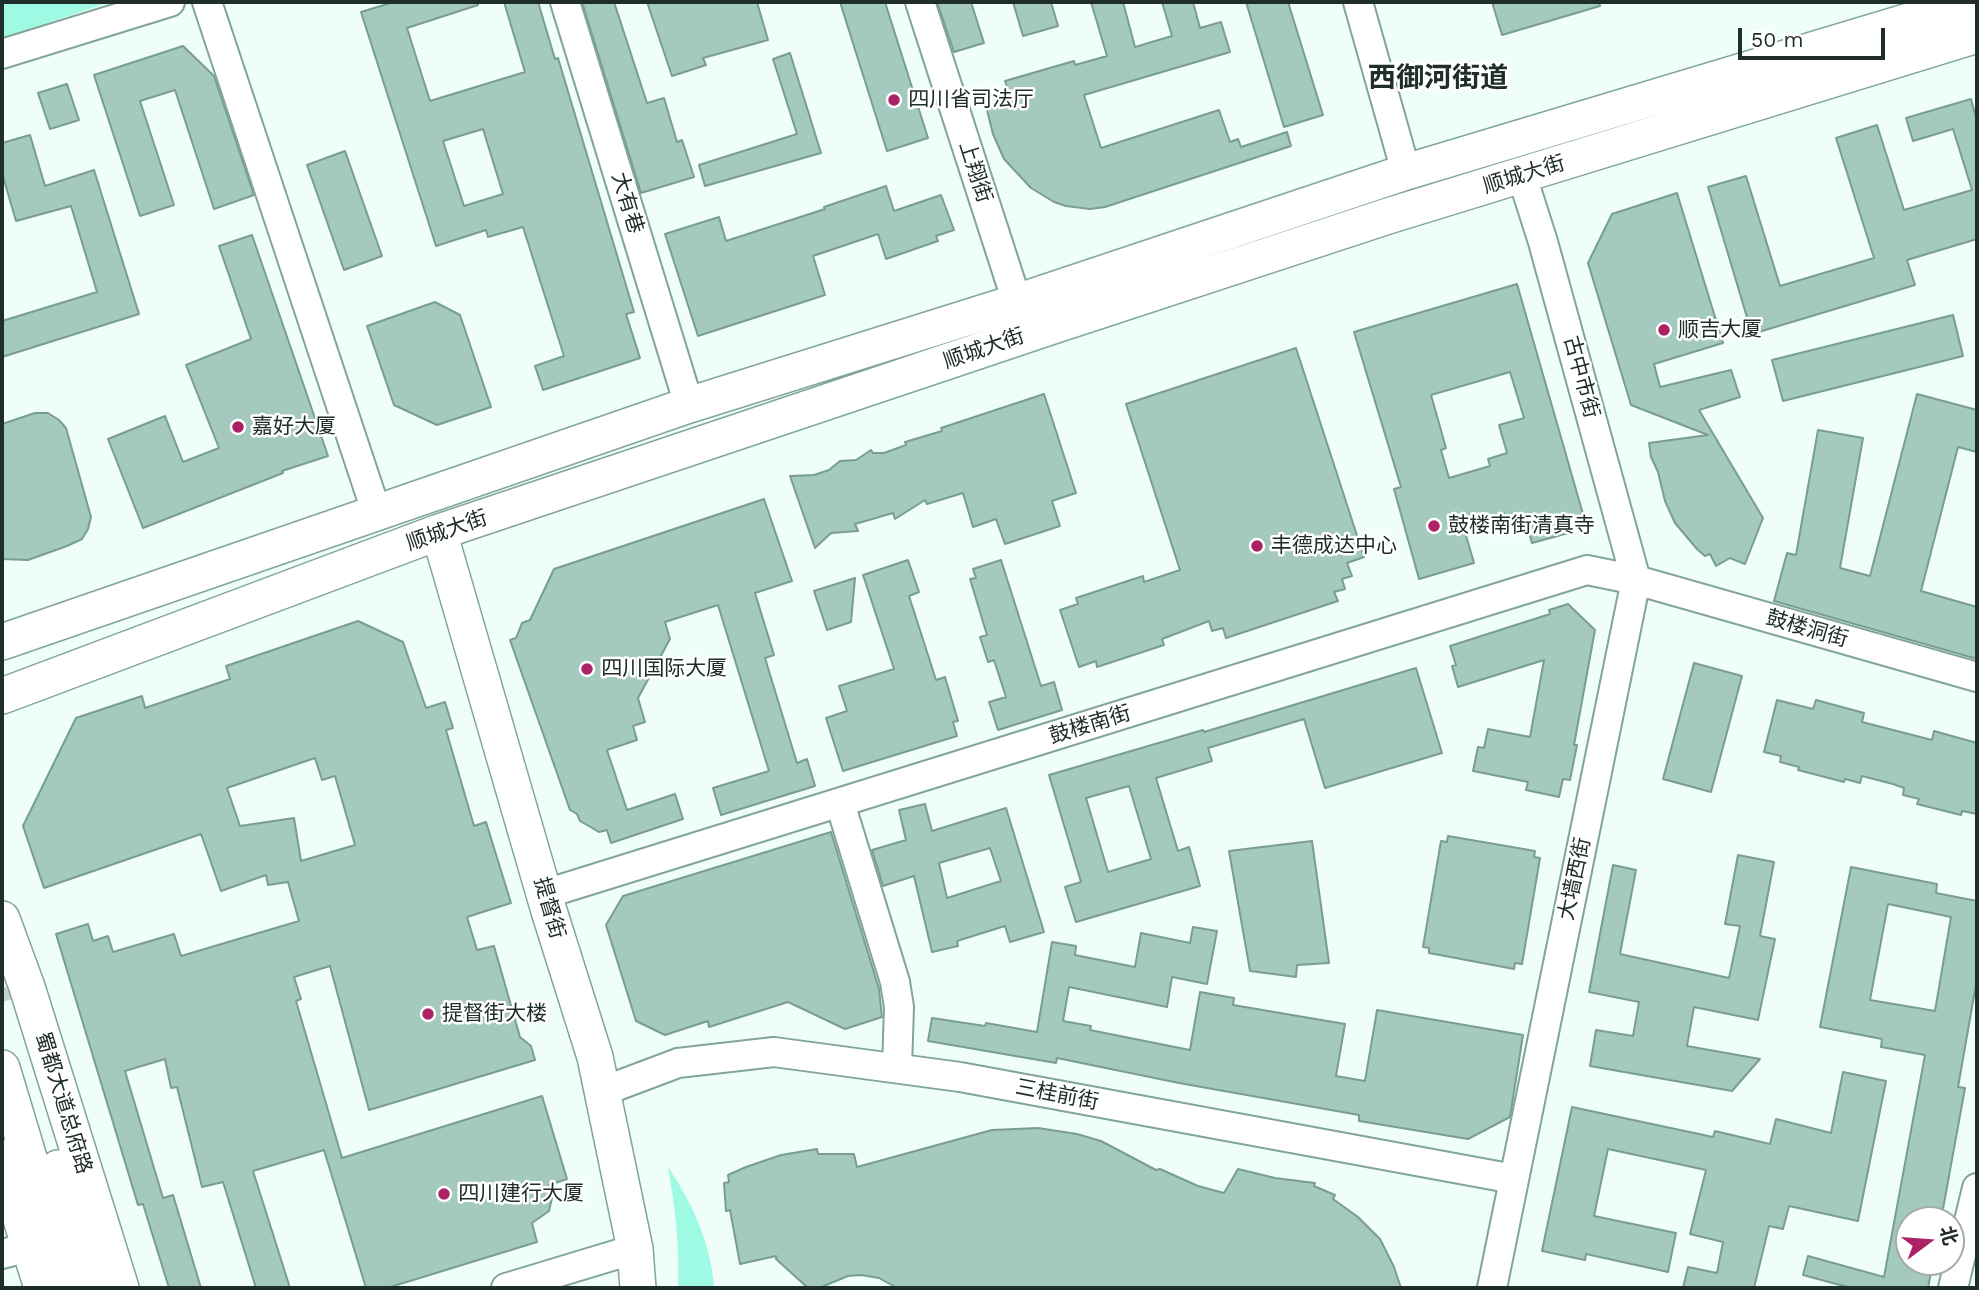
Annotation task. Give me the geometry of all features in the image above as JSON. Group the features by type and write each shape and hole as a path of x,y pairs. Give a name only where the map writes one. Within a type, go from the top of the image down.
{"main road":[{"name":"顺城大街","path":"2,642 689,405 1017,302 1406,172 1972,2"},
{"name":"顺城大街","path":"2,696 439,532 1053,326 1388,216 1977,36"},
{"name":"提督街","path":"439,532 594,1057 621,1175 635,1249 638,1288"},
{"name":"蜀都大道总府路","path":"2,919 11,984 95,1288"},
{"name":"蜀都大道总府路","path":"11,984 121,1288"},
{"path":"2,1068 68,1288"},
{"path":"2,1157 15,1251 43,1288"}],"street":[{"path":"2,54 170,2"},
{"path":"207,2 376,511"},
{"name":"大有巷","path":"565,2 689,405"},
{"name":"上翔街","path":"920,2 1017,302"},
{"path":"1358,2 1406,172"},
{"name":"古中市街","path":"1522,176 1547,256 1636,580"},
{"name":"鼓楼南街","path":"545,894 1587,570 1636,580"},
{"name":"鼓楼洞街","path":"1636,580 1977,677"},
{"name":"大墙西街","path":"1492,1288 1636,580"},
{"path":"840,803 895,982 899,1007 897,1068"},
{"name":"三桂前街","path":"601,1092 678,1063 774,1052 960,1077 1514,1179"},
{"path":"1953,1288 1977,1188"},
{"path":"506,1288 635,1249"}],"green space":[{"path":"2,2 110,2 2,38"},
{"path":"668,1167 699,1224 709,1255 714,1287 678,1288 676,1228"}],"building":[{"path":"394,2 477,2 478,5 407,28 430,101 525,72 504,2 538,2 555,59 558,58 634,312 626,314 640,358 543,390 535,366 564,356 523,227 488,237 486,230 436,246 361,12","holes":["483,129 503,194 464,206 443,141"]},
{"path":"582,2 614,2 647,103 664,98 677,142 682,140 694,177 641,193"},
{"path":"647,2 757,2 768,40 703,58 706,65 672,76"},
{"name":"四川省司法厅","path":"840,2 885,2 928,138 887,151"},
{"path":"937,2 971,2 984,43 954,52"},
{"path":"1013,2 1051,2 1058,26 1023,36"},
{"path":"1091,2 1123,2 1135,47 1172,36 1162,2 1193,2 1200,28 1221,22 1230,52 1084,95 1101,148 1219,110 1230,142 1238,139 1241,147 1287,132 1291,146 1105,207 1090,209 1066,206 1031,188 1004,159 993,134 986,106 1012,102 1005,81 1074,61 1075,65 1107,56"},
{"path":"1246,2 1288,2 1323,115 1284,127"},
{"path":"1492,2 1599,2 1600,6 1502,35"},
{"path":"183,46 214,76 254,195 214,209 175,90 140,101 174,205 140,216 94,75"},
{"path":"790,53 821,153 705,186 699,165 797,134 773,59"},
{"path":"67,84 79,120 50,129 38,93"},
{"path":"1971,99 1977,121 1977,239 1907,260 1915,285 1752,334 1708,187 1746,176 1780,286 1874,258 1836,138 1877,125 1904,210 1972,190 1953,129 1913,141 1906,118"},
{"path":"30,135 45,186 94,170 139,314 2,357 2,321 97,292 71,206 16,221 2,173 2,143"},
{"path":"345,151 382,256 344,270 307,165"},
{"path":"886,186 894,211 941,195 954,230 936,236 938,241 886,259 878,234 813,256 825,295 698,336 665,234 719,217 726,241"},
{"name":"顺吉大厦","path":"1677,193 1723,343 1654,364 1660,387 1731,370 1740,397 1699,410 1763,518 1745,564 1730,558 1716,566 1710,554 1705,556 1697,549 1675,523 1665,501 1649,443 1708,435 1631,405 1588,263 1612,214"},
{"path":"252,235 328,456 282,471 283,473 143,528 108,439 165,416 183,462 219,448 186,365 251,339 219,246"},
{"path":"1517,284 1583,514 1568,518 1572,532 1532,543 1524,515 1506,520 1504,513 1463,525 1474,563 1419,579 1394,489 1401,487 1354,332","holes":["1510,372 1524,418 1499,425 1507,453 1488,459 1490,466 1449,478 1441,450 1446,448 1431,395"]},
{"path":"435,302 460,315 491,407 437,425 394,405 367,326"},
{"path":"1953,315 1963,356 1783,401 1772,360"},
{"path":"1296,348 1364,557 1347,563 1352,576 1342,579 1345,589 1334,592 1338,601 1226,638 1223,628 1212,631 1209,621 1162,639 1164,645 1097,667 1096,661 1079,667 1060,610 1078,604 1076,598 1143,576 1144,582 1180,570 1126,404"},
{"path":"1044,394 1076,493 1052,501 1060,526 1005,544 996,519 973,527 963,493 927,504 925,500 895,519 893,513 855,524 858,531 831,533 815,548 790,476 814,475 829,470 840,461 856,460 871,450 873,453 884,453 906,445 905,442 942,431 941,428"},
{"path":"1917,394 1977,410 1977,452 1958,447 1921,591 1977,607 1977,659 1774,601 1787,553 1796,555 1818,430 1863,438 1840,568 1870,576"},
{"path":"35,413 48,413 66,428 91,517 82,539 28,560 2,559 2,424"},
{"name":"四川国际大厦","path":"764,499 792,581 755,593 774,655 765,658 797,763 807,759 815,786 721,815 713,788 769,771 718,605 665,622 670,639 638,698 645,722 633,726 637,740 607,750 627,810 675,794 683,819 611,843 607,830 599,832 580,821 577,814 570,810 510,640 516,638 522,623 530,620 554,569"},
{"path":"908,560 919,592 909,596 936,680 945,677 958,721 953,722 957,736 843,771 826,718 847,711 839,686 894,669 863,575"},
{"path":"1001,560 1041,686 1054,682 1062,710 998,730 989,702 1006,697 994,660 988,662 980,637 987,635 970,579 976,578 973,569"},
{"path":"855,578 851,622 827,630 814,591"},
{"path":"1568,604 1595,630 1570,780 1563,779 1559,797 1526,790 1528,782 1473,771 1478,747 1484,748 1488,729 1530,737 1544,660 1458,687 1452,666 1456,665 1450,646 1550,614 1549,610"},
{"path":"358,621 403,642 426,708 445,702 453,728 446,730 474,826 486,822 511,903 467,917 477,950 494,946 520,1037 531,1046 535,1060 369,1110 330,966 294,977 301,999 296,1001 342,1158 542,1096 567,1179 549,1185 552,1198 549,1211 532,1223 537,1242 387,1288 366,1288 324,1150 253,1171 290,1288 256,1288 223,1182 202,1187 177,1087 171,1088 165,1059 125,1071 163,1198 173,1195 201,1288 169,1288 143,1204 138,1205 56,934 88,924 93,941 108,936 113,952 174,934 181,956 299,921 288,882 268,885 266,875 221,891 201,834 44,888 23,826 76,718 142,696 145,708 230,679 226,666","holes":["315,758 322,780 335,776 355,845 301,861 294,818 240,826 227,788"]},
{"path":"1694,663 1742,676 1711,792 1663,779"},
{"path":"1416,668 1442,753 1325,788 1304,719 1208,748 1212,761 1156,778 1178,851 1189,847 1200,886 1076,922 1065,887 1081,882 1049,775 1203,730 1204,732","holes":["1129,786 1151,859 1108,872 1086,798"]},
{"path":"1777,700 1813,709 1816,700 1864,713 1862,722 1932,740 1934,731 1977,743 1977,814 1962,811 1961,815 1917,804 1919,799 1903,795 1904,788 1893,784 1862,776 1860,783 1845,779 1844,782 1798,770 1799,767 1780,762 1781,756 1764,752"},
{"path":"925,804 932,831 1006,808 1044,932 1010,942 1005,926 957,941 958,946 932,952 914,876 883,886 872,850 906,840 899,810","holes":["990,848 1001,881 947,898 939,863"]},
{"path":"831,832 879,989 882,1017 845,1029 788,1002 709,1027 708,1021 665,1035 636,1021 606,925 623,896"},
{"path":"1448,836 1535,851 1534,857 1540,858 1522,964 1515,963 1514,969 1429,953 1429,948 1423,947 1441,841 1447,842"},
{"path":"1312,841 1329,963 1297,965 1296,977 1250,971 1229,851"},
{"path":"1738,855 1774,862 1760,936 1775,939 1758,1020 1694,1007 1687,1046 1760,1059 1732,1091 1590,1066 1596,1030 1633,1036 1639,1002 1589,992 1613,865 1636,870 1620,954 1729,978 1740,926 1725,924"},
{"path":"1851,867 1937,884 1936,893 1977,901 1977,979 1958,1087 1965,1088 1944,1206 1897,1206 1925,1055 1881,1047 1882,1039 1820,1027","holes":["1888,904 1951,917 1935,1011 1870,1000"]},
{"path":"1193,927 1217,931 1207,984 1172,977 1167,1007 1069,987 1063,1021 1091,1026 1090,1030 1190,1050 1200,992 1234,998 1233,1005 1345,1024 1336,1076 1365,1081 1377,1010 1523,1035 1510,1117 1468,1139 1359,1121 1359,1115 1057,1058 1056,1063 928,1041 932,1018 985,1026 986,1023 1037,1032 1052,942 1076,946 1075,955 1135,967 1141,933 1190,943"},
{"path":"1843,1072 1886,1081 1858,1221 1789,1206 1783,1229 1769,1226 1754,1288 1683,1288 1688,1267 1717,1273 1723,1242 1690,1234 1706,1170 1608,1149 1594,1216 1676,1233 1668,1272 1586,1254 1585,1260 1542,1251 1572,1107 1713,1137 1715,1131 1770,1144 1776,1119 1831,1133"},
{"path":"1038,1128 1101,1141 1156,1170 1160,1169 1198,1186 1224,1193 1238,1169 1275,1178 1315,1183 1314,1186 1335,1195 1333,1199 1358,1217 1380,1239 1401,1288 897,1288 879,1278 861,1275 848,1276 819,1288 808,1288 776,1259 776,1256 740,1264 730,1210 726,1211 724,1183 729,1182 728,1175 781,1155 817,1149 818,1154 854,1154 857,1167 992,1130"},
{"path":"1895,1217 1895,1276 1930,1276 1928,1288 1851,1288 1803,1275 1808,1256 1884,1277"}],"tunnel":[{"path":"2,988 6,1001"}],"place":[{"name":"四川省司法厅","path":"894,100"},
{"name":"顺吉大厦","path":"1664,330"},
{"name":"嘉好大厦","path":"238,427"},
{"name":"鼓楼南街清真寺","path":"1434,526"},
{"name":"丰德成达中心","path":"1257,546"},
{"name":"四川国际大厦","path":"587,669"},
{"name":"提督街大楼","path":"428,1014"},
{"name":"四川建行大厦","path":"444,1194"}],"district":[{"name":"西御河街道","path":"1438,79"}]}
